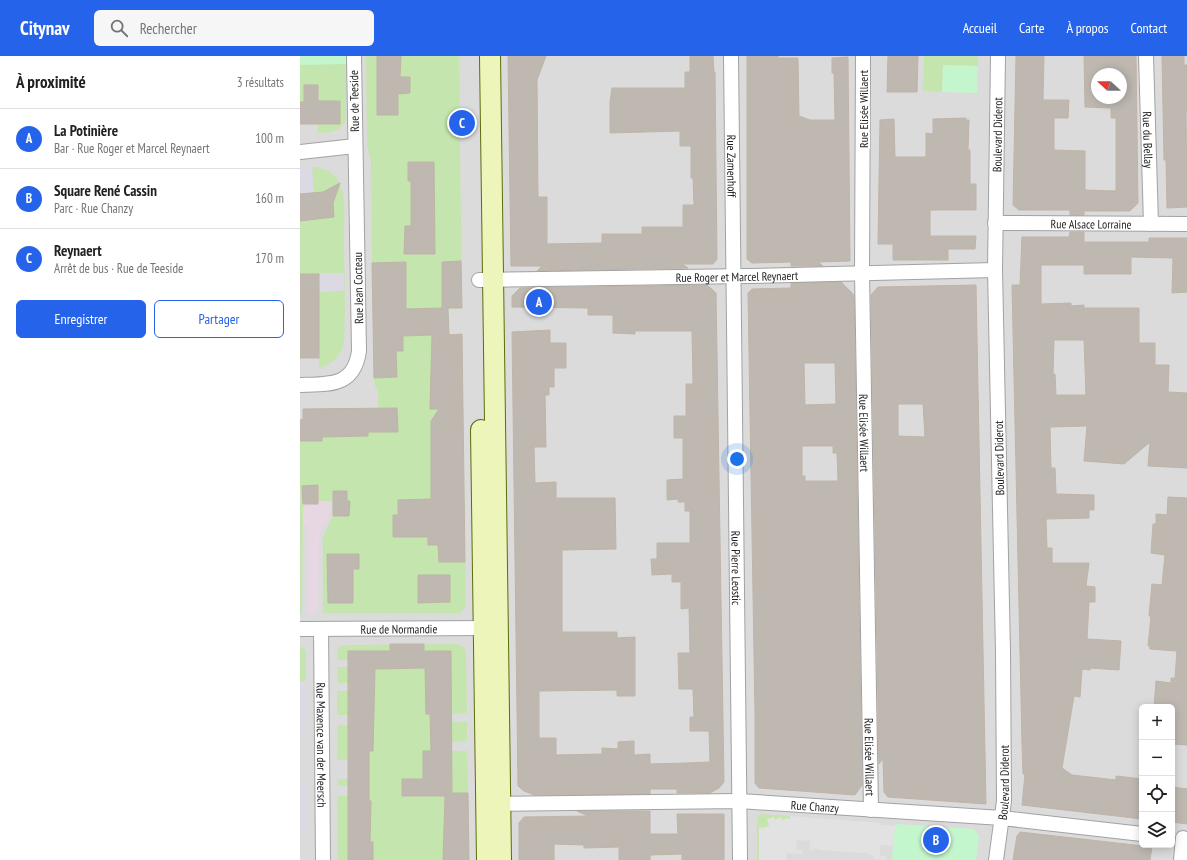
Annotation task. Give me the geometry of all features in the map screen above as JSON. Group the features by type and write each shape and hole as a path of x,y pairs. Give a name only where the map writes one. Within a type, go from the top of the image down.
{"main road":[{"path":"477,56 486,279 491,628 493,804 487,860"},
{"path":"486,279 490,56"},
{"path":"493,804 501,860"}],"street":[{"name":"Rue de Teeside","path":"354,56 355,146"},
{"name":"Rue Zamenhoff","path":"731,56 733,276"},
{"name":"Rue Elisée Willaert","path":"863,56 862,273 870,810"},
{"name":"Boulevard Diderot","path":"996,860 1004,801 1003,644 995,270 998,56"},
{"name":"Rue du Bellay","path":"1146,56 1151,224"},
{"path":"300,152 355,146"},
{"name":"Rue Jean Cocteau","path":"300,385 328,384 345,379 354,370 358,358 355,146"},
{"name":"Rue Alsace Lorraine","path":"995,223 1187,224"},
{"name":"Rue Roger et Marcel Reynaert","path":"486,279 733,276 995,270"},
{"name":"Rue Pierre Leostic","path":"733,276 740,860"},
{"name":"Rue de Normandie","path":"300,629 491,628"},
{"name":"Rue Maxence van der Meersch","path":"321,629 323,860"},
{"name":"Rue Chanzy","path":"493,804 739,801 1002,818 1139,834"},
{"path":"1181,838 1181,860"}],"shaded area":[{"path":"300,56 1187,56 1187,860 300,860"},
{"path":"312,167 314,192 300,194 300,168"},
{"path":"319,273 344,273 344,291 319,292"},
{"path":"318,501 330,501 329,516 319,535 318,613 307,614 308,526 302,524 303,504"},
{"path":"300,681 306,681 306,733 300,733"},
{"path":"306,780 306,833 300,833 300,781"},
{"path":"790,816 880,823 881,825 895,826 893,846 880,845 880,856 886,856 886,860 874,859 873,855 863,852 819,849 813,849 813,851 810,851 810,841 797,840 796,849 803,850 802,854 787,853 786,860 759,860 759,827 764,828 769,826 767,819 774,817 775,820 781,817 781,820 788,818 790,820"}],"green space":[{"path":"300,56 346,56 346,119 342,127 339,129 331,132 318,133 317,120 300,124"},
{"path":"300,56 346,56 346,64 300,65"},
{"path":"366,56 459,56 462,308 448,309 449,335 462,334 466,606 460,613 323,613 323,537 333,516 333,501 318,501 303,504 302,614 300,614 300,420 303,419 303,409 378,408 378,392 374,383 371,160 367,145"},
{"path":"924,56 978,56 978,66 943,65 942,92 923,91"},
{"path":"943,65 978,66 977,93 942,92"},
{"path":"316,167 332,173 339,183 344,198 344,342 341,351 335,359 324,367 319,368 319,358 300,358 300,168"},
{"path":"458,644 465,649 466,652 467,713 452,714 451,722 467,722 467,741 452,742 452,751 467,751 469,860 338,860 337,796 348,796 348,786 337,785 338,779 348,779 348,760 337,760 338,725 352,725 351,715 337,715 337,691 348,691 348,683 338,683 337,667 348,667 348,660 337,660 338,649 342,645"},
{"path":"300,646 304,648 306,653 306,681 300,681"},
{"path":"760,814 790,816 790,820 787,818 781,820 781,818 767,827 759,829 759,860 757,860 757,817"},
{"path":"895,824 974,829 979,836 976,860 892,860"}],"building":[{"path":"377,56 401,56 400,77 410,77 410,93 398,94 398,115 377,115"},
{"path":"508,56 546,56 537,80 538,197 547,197 547,244 602,243 602,234 642,234 642,227 683,227 683,205 694,205 693,178 691,178 691,146 680,146 680,131 610,133 610,102 612,88 685,88 685,72 690,72 690,56 713,56 715,72 717,259 713,264 682,264 688,268 537,271 542,266 511,266"},
{"path":"747,56 778,56 778,58 798,58 799,116 810,120 835,120 834,73 832,73 832,58 848,57 850,261 818,262 823,266 791,266 791,262 752,263 747,259"},
{"path":"888,56 918,56 917,92 887,92"},
{"path":"1016,56 1044,56 1043,100 1069,100 1068,118 1054,118 1054,150 1085,151 1085,190 1116,191 1116,118 1111,118 1111,108 1085,107 1084,56 1136,56 1138,203 1130,211 1084,211 1084,215 1070,215 1070,210 1019,210 1013,205"},
{"path":"1162,56 1184,56 1184,65 1187,65 1187,207 1167,208 1166,160 1164,160"},
{"path":"304,85 318,85 318,101 340,101 340,124 300,124 300,102 304,102"},
{"path":"966,118 966,120 969,120 968,150 970,150 970,184 976,184 976,210 930,210 930,236 976,236 975,249 948,249 948,260 893,260 893,244 878,244 880,120 894,119 895,157 926,157 926,133 933,134 933,119"},
{"path":"408,162 434,162 435,254 404,254 405,226 411,226 411,181 408,181"},
{"path":"340,183 333,203 334,217 300,221 300,194 323,192"},
{"path":"1070,232 1084,232 1084,242 1149,242 1149,238 1187,238 1187,292 1172,293 1173,258 1131,257 1131,274 1084,274 1084,265 1041,265 1041,304 1071,303 1071,306 1084,305 1084,308 1139,308 1139,343 1155,343 1155,365 1169,365 1168,392 1187,393 1187,468 1148,466 1150,442 1124,464 1084,461 1087,426 1050,427 1051,468 1055,468 1056,494 1094,495 1094,510 1089,510 1089,518 1046,519 1047,548 1052,548 1052,563 1089,563 1086,586 1095,587 1095,602 1089,602 1087,639 1121,641 1119,670 1090,668 1090,670 1082,669 1080,697 1074,696 1062,768 1072,775 1116,780 1116,776 1139,779 1139,819 1022,805 1025,774 1023,774 1022,744 1012,285 1020,285 1022,237 1069,237","holes":["1054,340 1084,340 1086,395 1056,395 1055,374 1053,374"]},
{"path":"461,261 462,308 448,308 449,335 462,334 465,562 439,562 438,545 428,545 428,537 393,537 393,515 398,515 398,500 431,499 431,421 439,409 430,409 432,335 403,336 403,351 396,351 397,377 374,378 372,263 406,262 406,309 442,308 442,262"},
{"path":"300,274 319,274 319,358 300,358"},
{"path":"841,282 854,295 862,785 855,795 759,788 755,783 748,293 752,289 791,288 791,283","holes":["804,363 835,363 836,404 805,405","802,446 833,446 833,453 837,453 838,481 805,481 805,476 802,476"]},
{"path":"707,285 716,293 724,782 719,788 710,793 677,793 677,789 650,789 650,794 534,795 524,791 518,786 512,332 550,330 550,343 566,343 566,368 554,368 554,387 549,387 549,395 545,395 546,447 534,447 535,483 556,482 556,498 615,498 616,549 562,550 562,632 617,632 617,638 635,637 635,696 617,696 617,690 539,691 539,738 556,738 556,755 602,754 602,748 618,749 618,742 634,741 634,755 650,754 650,764 710,762 709,731 690,731 690,717 694,717 693,689 679,689 678,653 690,653 689,608 681,609 681,582 672,582 672,574 652,575 651,559 657,559 657,543 690,543 690,511 685,511 685,502 678,502 678,499 667,500 667,480 683,479 683,438 674,438 674,416 686,416 686,384 693,384 692,331 635,331 635,334 613,333 613,315 588,315 588,308 512,307 512,296 520,288"},
{"path":"976,285 986,804 888,797 884,792 883,759 879,764 871,295 878,287","holes":["898,404 923,404 925,437 898,436"]},
{"path":"397,408 398,432 368,432 368,436 322,437 322,441 300,441 300,420 303,419 303,409"},
{"path":"318,485 318,504 303,504 302,486"},
{"path":"333,491 347,491 347,501 350,501 349,516 333,516"},
{"path":"1168,497 1187,498 1187,745 1175,744 1175,704 1154,704 1156,681 1171,683 1171,678 1175,678 1177,651 1150,649 1150,646 1148,646 1152,584 1162,585 1165,555 1151,553 1153,524 1156,524 1156,514 1167,515"},
{"path":"327,554 359,554 359,569 353,569 353,603 328,603"},
{"path":"418,575 450,575 450,602 418,603"},
{"path":"390,644 424,644 424,651 451,651 452,793 468,793 469,860 443,860 445,796 402,796 402,779 423,779 423,751 431,751 430,714 426,714 425,668 375,669 373,751 369,751 369,801 371,801 370,842 373,842 373,860 348,860 348,651 390,651"},
{"path":"1175,787 1187,789 1187,824 1175,822"},
{"path":"577,811 650,811 650,834 678,834 677,814 724,814 724,860 682,860 682,854 650,855 650,860 619,860 619,847 584,848 584,845 554,844 554,860 519,860 519,823 524,817 588,816"},
{"path":"1020,832 1139,846 1139,848 1152,848 1150,860 1013,860 1017,836"}],"place":[{"name":"Reynaert","path":"462,123"},
{"name":"La Potinière","path":"539,302"},
{"name":"Square René Cassin","path":"936,840"}]}
